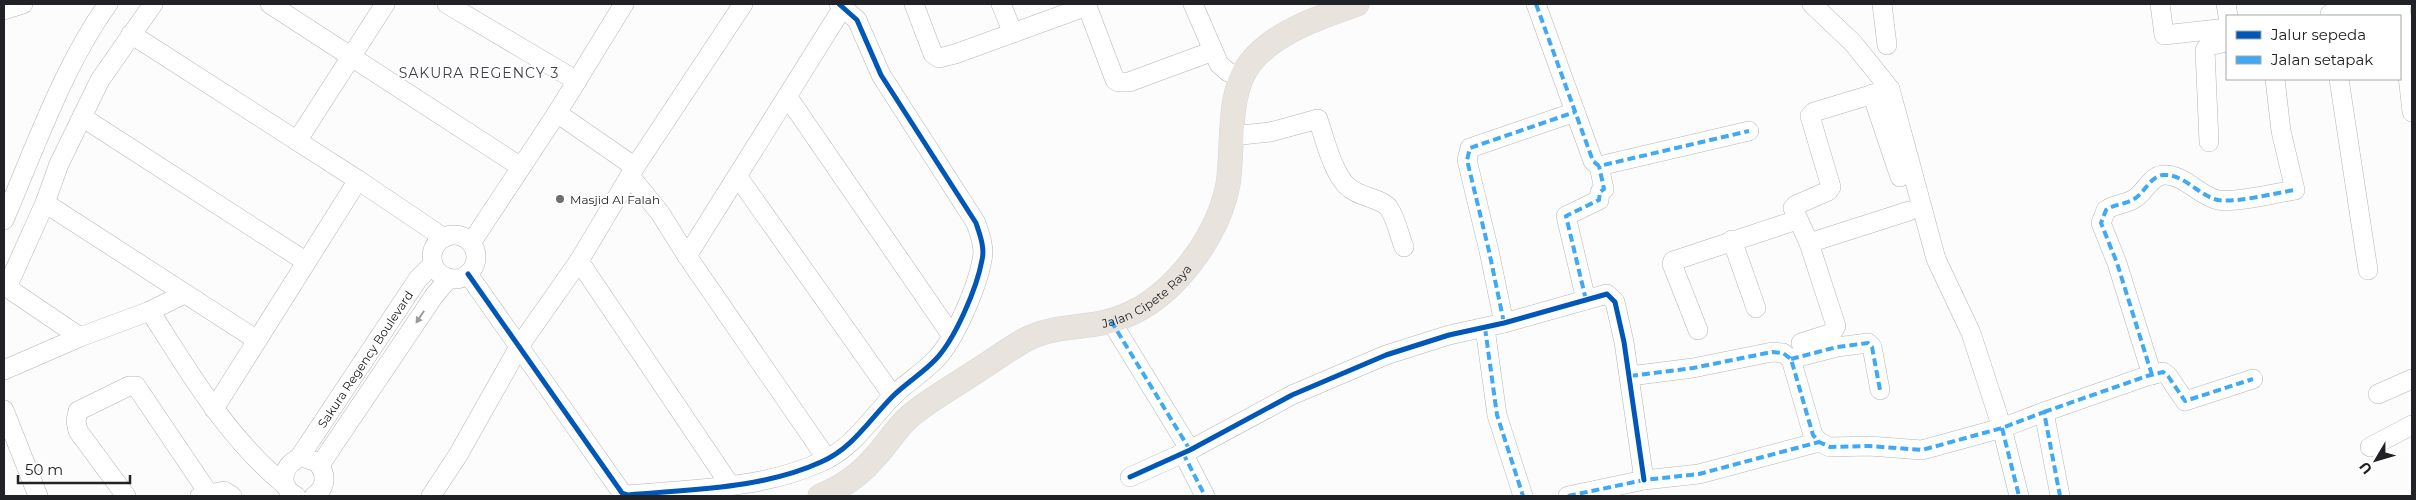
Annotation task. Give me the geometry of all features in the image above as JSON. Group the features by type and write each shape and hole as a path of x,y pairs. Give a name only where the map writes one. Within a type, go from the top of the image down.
{"main road":[{"name":"Jalan Cipete Raya","path":"820,496 850,480 864,468 908,418 926,403 1024,341 1058,328 1110,321 1130,315 1160,296 1191,262 1213,227 1224,200 1236,94 1241,77 1252,60 1290,32 1357,4"}],"street":[{"path":"4,10 23,4"},
{"path":"4,220 82,44 108,4"},
{"path":"80,337 12,290 9,283 45,203 59,164 100,80 152,4"},
{"path":"270,4 522,167"},
{"path":"297,141 385,4"},
{"path":"447,4 577,82"},
{"path":"471,243 577,82 624,4"},
{"path":"431,496 458,455 520,345 579,261 632,172 743,4"},
{"path":"914,4 933,54 937,58 955,54 1087,5 1115,80 1118,82 1129,82 1213,51"},
{"path":"1001,4 1013,33"},
{"path":"1193,4 1213,51 1223,69 1241,77"},
{"path":"1536,4 1593,161 1599,166 1604,188 1600,192 1599,200 1566,216 1586,300"},
{"path":"1812,4 1853,43 1890,89 1936,259 1971,333 2002,428 2019,496"},
{"path":"1882,4 1887,45"},
{"path":"2160,4 2164,35 2226,28"},
{"path":"468,274 520,345 616,488 628,495 730,485 780,477 828,459 841,452 859,435 893,396 936,359 952,336 964,312 982,260 981,239 976,223 882,75 857,20 841,5 738,176 687,256"},
{"path":"2330,11 2400,5 2412,112"},
{"path":"131,34 358,180 444,238"},
{"path":"2209,142 2205,50 2208,46 2226,42"},
{"path":"2152,374 2117,263 2101,223 2106,210 2133,200 2149,182 2162,175 2171,176 2202,194 2219,200 2295,190 2281,131 2275,80"},
{"path":"2339,80 2368,270"},
{"path":"1801,343 1832,333 1836,326 1808,242 1793,208 1831,188 1810,116 1814,112 1890,89"},
{"path":"1872,94 1900,177"},
{"path":"787,96 952,336"},
{"path":"1504,324 1489,251 1466,160 1467,153 1470,148 1575,112"},
{"path":"557,113 632,172 687,256 828,459"},
{"path":"82,117 305,261"},
{"path":"1232,136 1270,132 1318,119 1336,169 1346,186 1364,198 1381,202 1388,208 1404,247"},
{"path":"1599,166 1749,131"},
{"path":"738,176 893,396"},
{"path":"214,408 305,261 358,180"},
{"path":"45,203 257,340"},
{"path":"1808,242 1909,211"},
{"path":"1698,330 1672,262 1677,258 1797,220"},
{"path":"456,235 471,243 476,259 468,274 461,278 449,278 437,271 433,264 432,255 434,247 444,238 456,235"},
{"path":"1732,240 1756,308"},
{"path":"579,261 730,485"},
{"name":"Sakura Regency Boulevard","path":"290,490 284,472 288,465 299,458 418,279 433,264"},
{"name":"Sakura Regency Boulevard","path":"320,465 434,296 449,278"},
{"path":"4,370 80,337 150,311 184,294"},
{"path":"1130,477 1186,452 1292,395 1386,355 1449,335 1504,324 1607,294 1615,302 1630,376 1644,480"},
{"path":"150,311 214,408 265,467 290,490"},
{"path":"1110,321 1186,452 1205,496"},
{"path":"1485,328 1497,415 1523,496"},
{"path":"1790,359 1837,347 1868,343 1872,347 1880,390"},
{"path":"1630,376 1693,368 1775,352 1783,353 1790,359 1811,430 1819,442 1830,447 1869,446 1922,450 2002,428 2152,374 2166,373 2185,401 2253,379"},
{"path":"2378,394 2412,379"},
{"path":"126,496 78,431 76,421 78,411 129,386 136,386 204,495 224,491 232,496"},
{"path":"4,410 38,496"},
{"path":"2044,412 2060,496"},
{"path":"2370,446 2412,425"},
{"path":"1568,496 1644,480 1700,474 1819,442"},
{"path":"299,458 310,458 320,465 325,476 321,494"}],"marked path":[{"path":"1536,4 1593,161 1599,166 1749,131"},
{"path":"1504,323 1467,160 1470,148 1575,112"},
{"path":"1586,300 1566,216 1599,200 1600,192 1604,189 1599,166"},
{"path":"2152,375 2117,263 2101,223 2106,210 2134,199 2154,179 2163,175 2170,175 2184,181 2211,198 2226,201 2295,190"},
{"path":"1111,321 1190,450"},
{"path":"1485,328 1497,415 1523,496"},
{"path":"1791,359 1837,347 1868,343 1872,347 1880,390"},
{"path":"1630,376 1693,368 1772,352 1783,353 1791,359 1813,435 1819,442 1830,447 1869,446 1922,450 2002,428 2044,412 2060,496"},
{"path":"2044,412 2163,372 2168,376 2185,401 2253,379"},
{"path":"2002,428 2019,496"},
{"path":"1568,496 1644,480 1699,474 1819,442"},
{"path":"1183,453 1205,496"}],"cycle path":[{"path":"468,274 622,493 628,495 751,483 798,471 821,462 842,449 860,433 893,396 931,364 943,350 958,326 970,298 983,251 976,223 881,75 857,20 839,4"},
{"path":"1130,477 1190,450 1292,395 1386,355 1449,335 1504,323 1607,294 1615,302 1624,342 1644,480"}],"place":[{"name":"Masjid Al Falah","path":"560,199"}],"district":[{"name":"SAKURA REGENCY 3","path":"479,73"}]}
